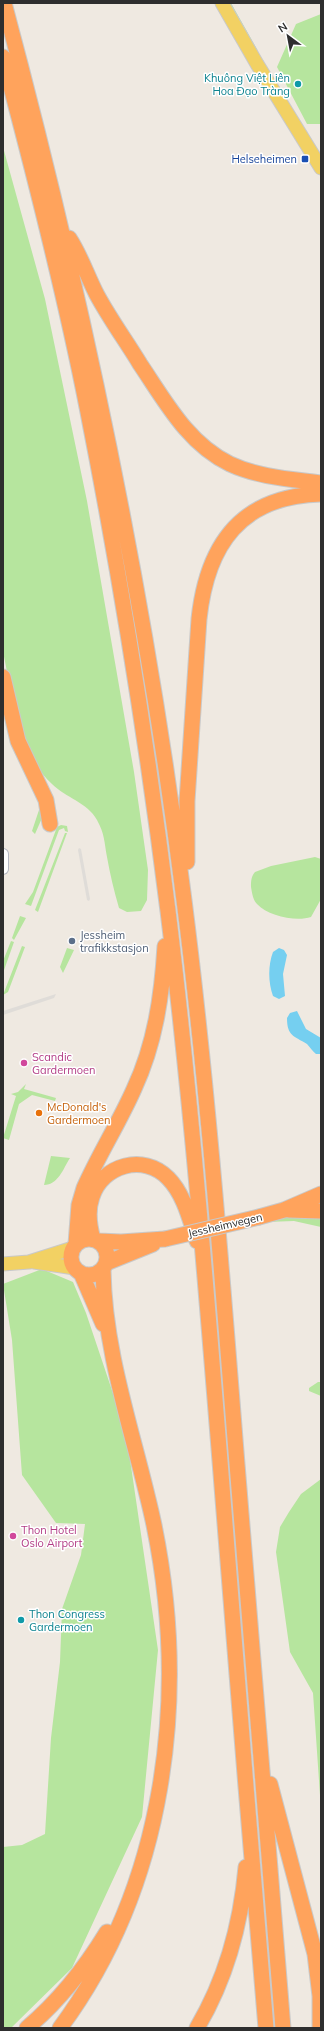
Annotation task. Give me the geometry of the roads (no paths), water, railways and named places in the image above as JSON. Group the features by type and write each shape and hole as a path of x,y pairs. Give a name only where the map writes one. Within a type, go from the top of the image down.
{"highway":[{"path":"4,3 62,228 101,403 134,580 184,903 219,1237 283,2028"},
{"path":"3,57 64,302 87,405 121,590 144,734 167,908 192,1128 266,2028"},
{"path":"62,228 77,250 86,275 106,312 169,408 196,441 212,454 244,470 264,475 321,483"},
{"path":"184,903 188,878 187,815 199,619 202,590 209,568 226,538 252,513 287,498 321,494"},
{"path":"3,677 18,741 44,795 50,824"},
{"path":"60,2028 88,1986 117,1931 140,1875 152,1827 161,1780 167,1730 169,1673 167,1618 154,1525 109,1340 78,1271 71,1259 79,1205 84,1188 134,1089 152,1039 163,979 167,908"},
{"path":"109,1340 105,1266 107,1253 96,1240 89,1211 92,1196 99,1184 110,1173 126,1165 147,1165 167,1177 178,1191 204,1266"},
{"name":"Jessheimvegen","path":"96,1240 121,1242 165,1239 284,1210 321,1194"},
{"name":"Jessheimvegen","path":"284,1210 321,1211"},
{"name":"Jessheimvegen","path":"105,1266 165,1239"},
{"path":"74,1246 81,1240 96,1240"},
{"path":"78,1271 93,1275 105,1266"},
{"path":"259,1741 314,1949 320,1996 320,2028"},
{"path":"27,2028 58,1998 86,1966 97,1949 128,1891 152,1827"},
{"path":"196,2028 219,1984 233,1943 246,1873 249,1828"}],"main road":[{"path":"222,3 257,64 321,168"},
{"path":"29,1262 74,1246"},
{"path":"3,1264 29,1262 78,1271"}],"street":[{"path":"3,854 3,869"}],"water":[{"path":"279,948 284,950 287,955 283,974 285,996 279,999 273,996 269,974 273,952"},
{"path":"297,1011 306,1029 321,1038 321,1054 316,1054 313,1052 307,1044 292,1035 288,1029 287,1018 290,1013"}],"place":[{"name":"Khuông Việt Liên Hoa Đạo Tràng","path":"298,84"},
{"name":"Helseheimen","path":"305,159"},
{"name":"Jessheim trafikkstasjon","path":"72,941"},
{"name":"Scandic Gardermoen","path":"24,1063"},
{"name":"McDonald's Gardermoen","path":"39,1113"},
{"name":"Thon Hotel Oslo Airport","path":"13,1536"},
{"name":"Thon Congress Gardermoen","path":"21,1620"}]}
